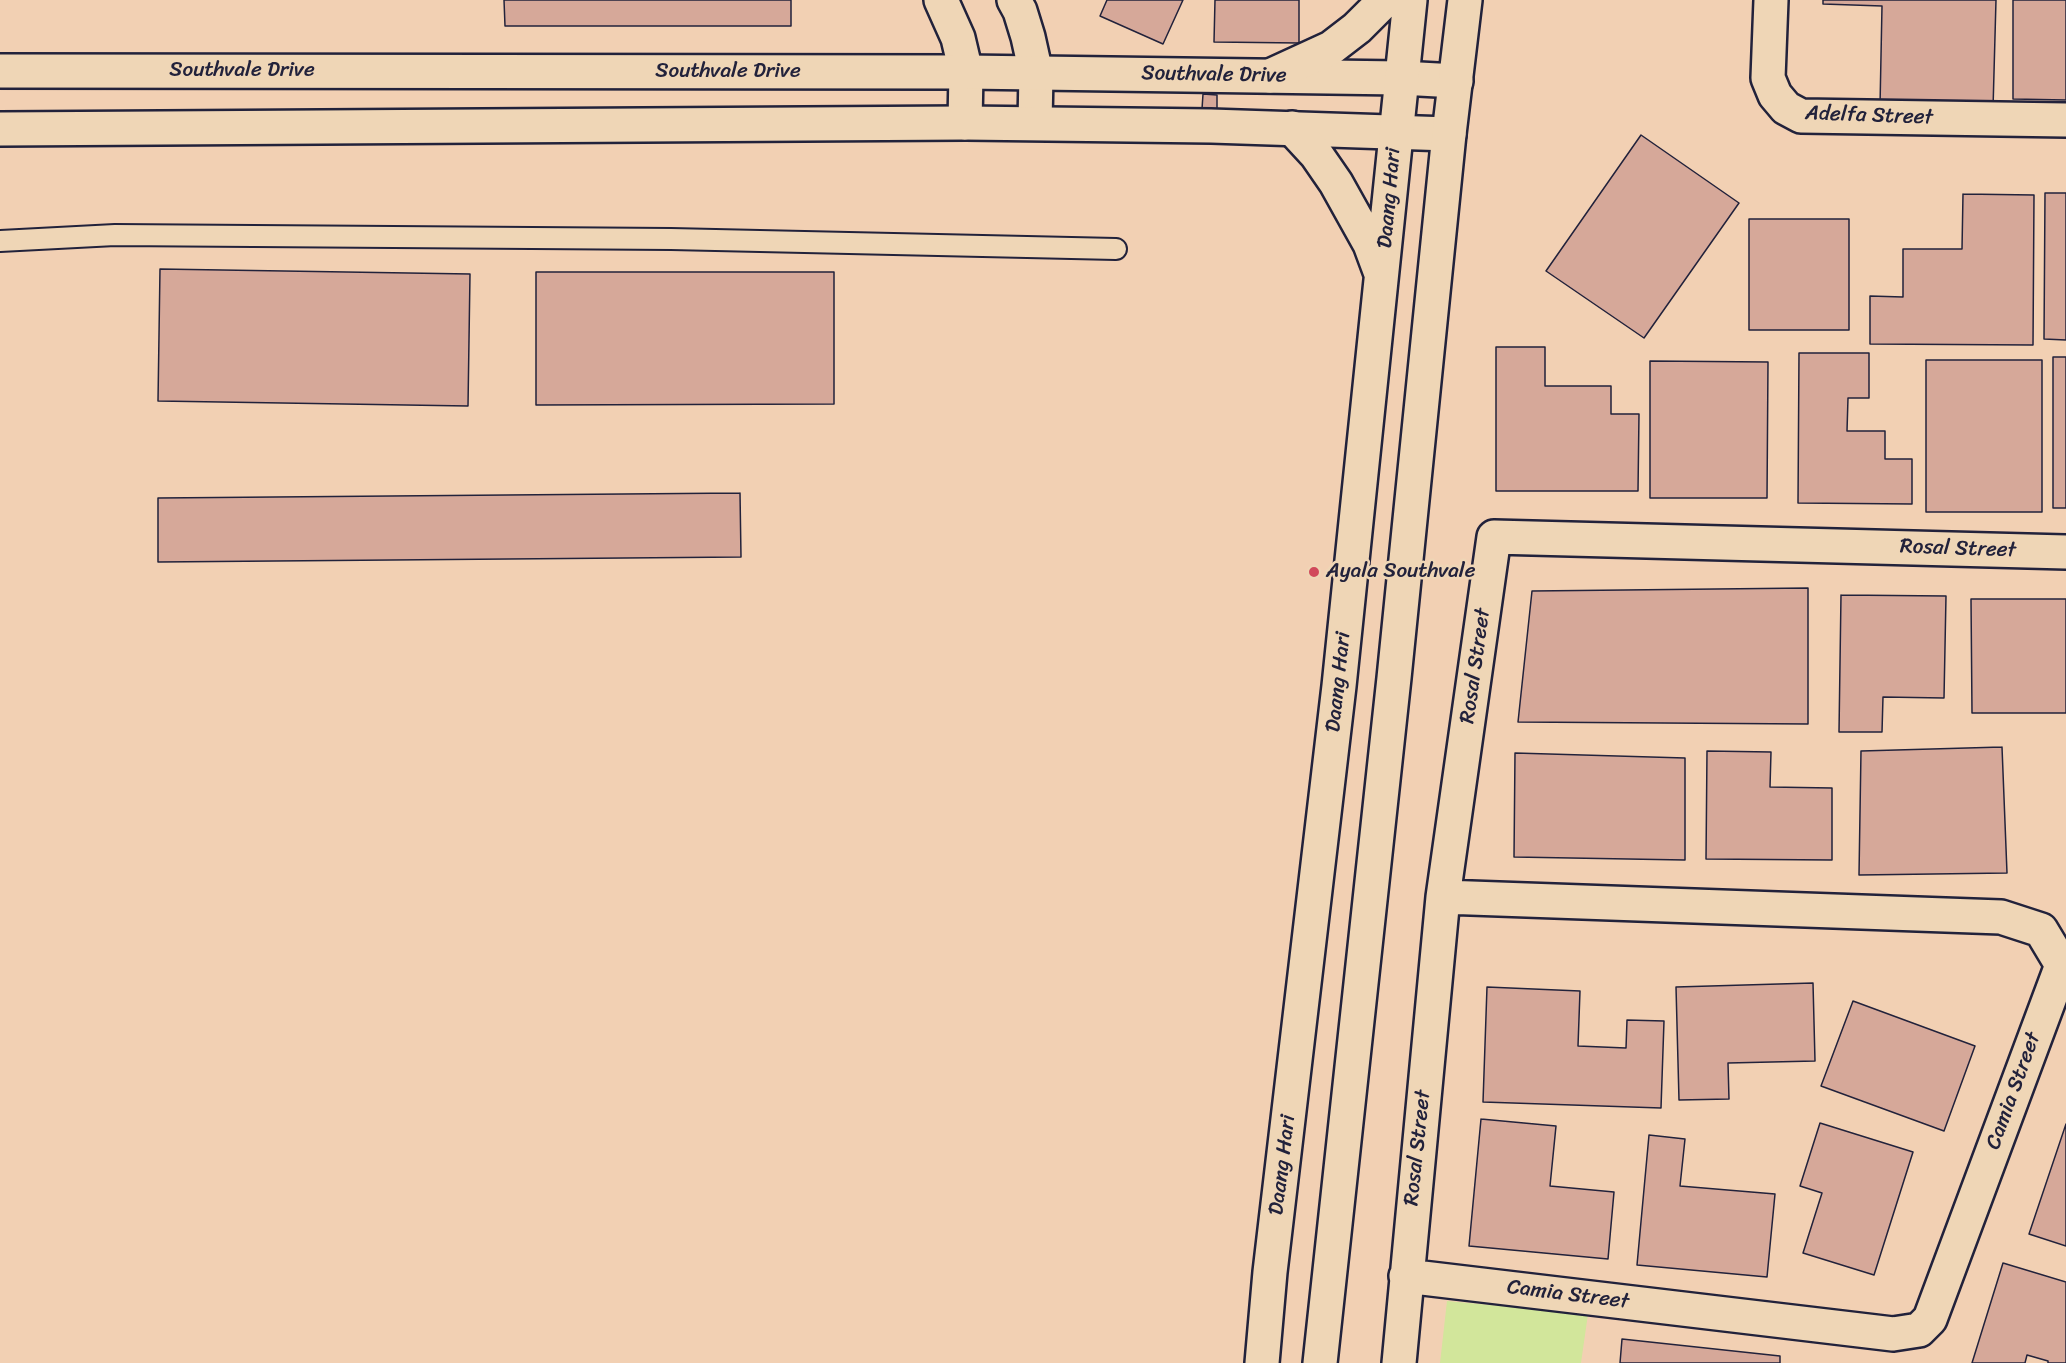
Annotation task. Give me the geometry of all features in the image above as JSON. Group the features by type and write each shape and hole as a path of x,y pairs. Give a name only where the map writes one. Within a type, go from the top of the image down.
{"street":[{"path":"941,0 958,38 966,72 965,123"},
{"path":"1014,0 1028,37 1036,73 1035,123"},
{"path":"1270,76 1330,48 1357,28 1385,0"},
{"name":"Daang Hari","path":"1262,1363 1270,1272 1339,687 1410,0"},
{"path":"1320,1363 1465,0"},
{"name":"Adelfa Street","path":"1771,0 1768,78 1775,95 1786,108 1801,116 2066,120"},
{"name":"Southvale Drive","path":"0,71 966,72 1401,78 1456,81"},
{"path":"0,129 1035,123 1292,128 1449,134"},
{"path":"1292,128 1316,154 1354,213 1370,244 1382,277"},
{"name":"Rosal Street","path":"1399,1363 1443,897 1494,537 2066,552"},
{"name":"Camia Street","path":"1406,1276 1893,1334 1919,1330 1930,1319 2062,965 2041,930 2001,917 1443,897"}],"lane":[{"path":"0,241 115,236 577,239 1116,249"}],"green space":[{"path":"1447,1301 1588,1314 1581,1363 1440,1363"}],"building":[{"path":"504,0 791,0 791,26 505,26"},
{"path":"1107,0 1183,0 1163,44 1100,16"},
{"path":"1215,0 1299,0 1299,43 1214,42"},
{"path":"1823,0 1996,0 1993,109 1880,106 1882,6 1823,4"},
{"path":"2013,0 2066,0 2066,100 2013,99"},
{"path":"1203,94 1217,95 1217,110 1202,109"},
{"path":"1641,135 1739,203 1644,338 1546,271"},
{"path":"2045,193 2066,193 2066,340 2044,339"},
{"path":"1963,194 2034,195 2033,345 1870,344 1870,296 1903,297 1903,249 1962,249"},
{"path":"1749,219 1849,219 1849,330 1749,330"},
{"path":"160,269 470,274 468,406 158,401"},
{"path":"536,272 834,272 834,404 536,405"},
{"path":"1496,347 1545,347 1545,386 1611,386 1611,414 1639,414 1638,491 1496,491"},
{"path":"1799,353 1869,353 1869,398 1848,398 1847,431 1885,431 1885,459 1912,459 1912,504 1798,503"},
{"path":"2053,357 2066,357 2066,508 2053,508"},
{"path":"1926,360 2042,360 2042,512 1926,512"},
{"path":"1650,361 1768,362 1767,498 1650,498"},
{"path":"740,493 741,557 158,562 158,498"},
{"path":"1808,588 1808,724 1518,722 1532,591"},
{"path":"1841,595 1946,596 1944,698 1883,697 1882,732 1839,732"},
{"path":"1971,599 2066,599 2066,713 1972,713"},
{"path":"2002,747 2007,873 1859,875 1861,751"},
{"path":"1707,751 1771,752 1770,787 1832,788 1832,860 1706,859"},
{"path":"1515,753 1685,758 1685,860 1514,857"},
{"path":"1813,983 1815,1061 1728,1063 1729,1099 1679,1100 1676,987"},
{"path":"1487,987 1580,991 1578,1046 1626,1048 1627,1020 1664,1021 1661,1108 1483,1102"},
{"path":"1853,1001 1975,1046 1944,1131 1821,1086"},
{"path":"1481,1119 1556,1126 1550,1186 1614,1192 1608,1259 1469,1246"},
{"path":"1820,1123 1913,1152 1874,1275 1803,1253 1822,1193 1800,1186"},
{"path":"2066,1124 2066,1246 2029,1234"},
{"path":"1649,1135 1685,1139 1680,1186 1775,1194 1767,1277 1637,1265"},
{"path":"2003,1263 2066,1282 2066,1363 2048,1363 2048,1361 2027,1355 2025,1363 1972,1363"},
{"path":"1622,1339 1780,1356 1780,1363 1620,1363"}],"place":[{"name":"Ayala Southvale","path":"1314,572"}]}
